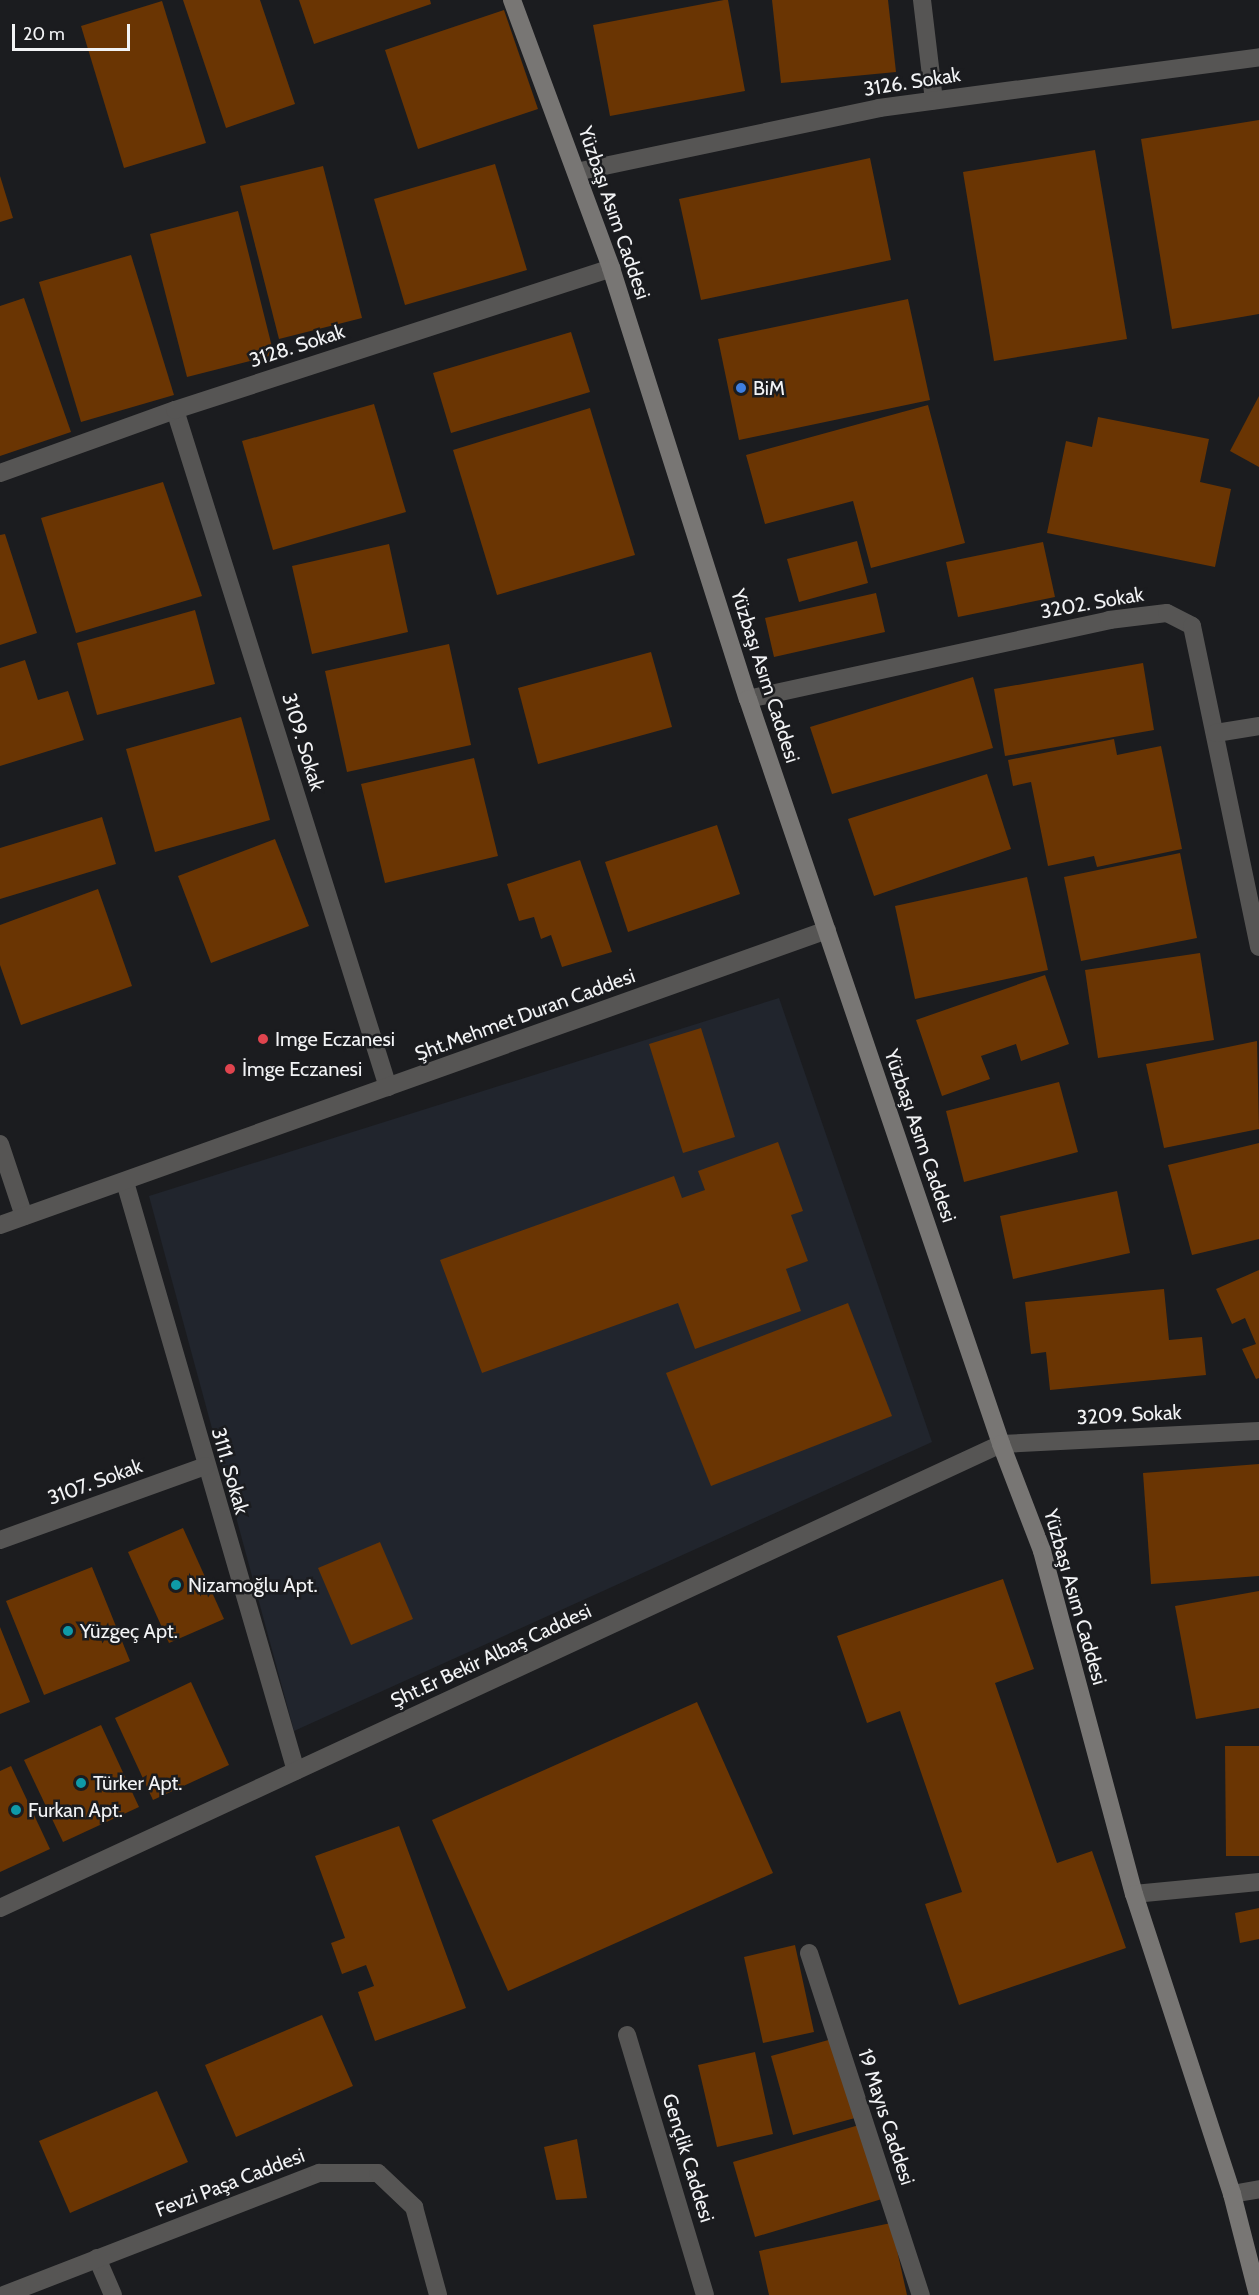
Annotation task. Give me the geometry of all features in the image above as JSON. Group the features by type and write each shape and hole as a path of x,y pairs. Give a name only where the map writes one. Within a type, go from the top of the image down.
{"main road":[{"name":"Yüzbaşı Asım Caddesi","path":"512,0 610,268 748,699 1001,1444 1042,1551 1134,1894 1232,2194 1258,2295"}],"street":[{"path":"922,0 934,100"},
{"name":"3126. Sokak","path":"576,172 934,100 1259,57"},
{"name":"3128. Sokak","path":"0,473 175,410 610,268"},
{"name":"3109. Sokak","path":"175,410 388,1088"},
{"name":"3202. Sokak","path":"748,699 1109,620 1167,613 1192,626 1259,947"},
{"path":"1216,733 1259,726"},
{"name":"Şht.Mehmet Duran Caddesi","path":"0,1225 827,930"},
{"path":"0,1144 24,1216"},
{"name":"3111. Sokak","path":"125,1182 205,1466 296,1771"},
{"name":"3209. Sokak","path":"1001,1444 1259,1431"},
{"name":"Şht.Er Bekir Albaş Caddesi","path":"0,1908 1001,1444"},
{"name":"3107. Sokak","path":"0,1540 205,1466"},
{"path":"1134,1894 1259,1882"},
{"name":"19 Mayıs Caddesi","path":"809,1953 921,2295"},
{"name":"Gençlik Caddesi","path":"627,2035 705,2295"},
{"name":"Fevzi Paşa Caddesi","path":"4,2295 319,2173 378,2173 414,2207 438,2295"},
{"path":"1232,2194 1259,2189"},
{"path":"97,2258 113,2295"}],"shaded area":[{"path":"779,998 932,1442 294,1731 149,1196"}],"building":[{"path":"183,0 260,0 295,104 226,128"},
{"path":"299,0 430,0 431,4 314,44"},
{"path":"728,0 745,91 610,116 593,25"},
{"path":"772,0 888,0 896,72 781,83"},
{"path":"162,1 206,143 124,168 81,26"},
{"path":"504,10 538,109 418,149 385,50"},
{"path":"1259,120 1259,314 1172,329 1141,139"},
{"path":"1095,150 1127,339 994,361 963,172"},
{"path":"870,158 891,260 701,300 679,199"},
{"path":"495,164 527,270 405,305 374,199"},
{"path":"323,166 362,318 279,339 240,186"},
{"path":"0,176 13,218 0,222"},
{"path":"238,211 274,355 187,377 150,234"},
{"path":"131,255 174,395 81,422 39,282"},
{"path":"24,298 71,432 0,456 0,306"},
{"path":"908,299 930,400 739,440 718,339"},
{"path":"571,332 590,392 451,433 433,373"},
{"path":"1259,396 1259,467 1230,451"},
{"path":"374,404 406,512 273,550 242,441"},
{"path":"928,405 965,543 871,568 853,501 765,524 746,455"},
{"path":"590,408 635,555 497,595 453,450"},
{"path":"1098,417 1209,439 1200,482 1231,489 1215,567 1047,533 1066,441 1092,447"},
{"path":"163,482 202,596 76,633 41,518"},
{"path":"5,534 37,633 0,645 0,535"},
{"path":"857,541 868,583 799,602 787,559"},
{"path":"1043,542 1055,597 958,617 946,562"},
{"path":"389,544 408,632 312,654 292,566"},
{"path":"876,593 885,632 774,657 765,618"},
{"path":"195,610 215,684 97,715 77,643"},
{"path":"449,644 471,745 347,772 325,671"},
{"path":"651,652 672,727 538,764 518,688"},
{"path":"25,660 38,700 68,691 84,740 0,766 0,668"},
{"path":"1143,663 1154,730 1005,756 994,689"},
{"path":"973,677 993,748 832,794 810,727"},
{"path":"241,717 270,820 155,852 126,749"},
{"path":"1114,739 1117,755 1161,746 1182,849 1097,867 1094,856 1048,866 1031,782 1013,786 1008,760"},
{"path":"474,758 498,856 385,883 361,784"},
{"path":"987,774 1011,849 874,896 848,819"},
{"path":"102,817 116,864 0,899 0,848"},
{"path":"717,825 740,894 628,932 605,862"},
{"path":"275,839 309,926 211,963 178,876"},
{"path":"1180,853 1197,938 1081,961 1064,877"},
{"path":"580,860 612,952 562,967 551,935 541,939 534,917 519,921 507,884"},
{"path":"1027,877 1048,970 915,999 895,906"},
{"path":"98,889 132,986 21,1025 0,965 0,925"},
{"path":"1200,953 1214,1040 1098,1058 1085,970"},
{"path":"1045,975 1069,1044 1021,1061 1016,1044 981,1056 990,1079 942,1096 916,1020"},
{"path":"701,1028 735,1137 683,1153 649,1044"},
{"path":"1257,1041 1259,1129 1164,1148 1146,1064"},
{"path":"1059,1082 1078,1152 964,1182 946,1111"},
{"path":"778,1142 803,1211 791,1215 808,1261 786,1269 801,1311 695,1349 678,1303 482,1373 440,1260 674,1176 682,1198 705,1190 698,1171"},
{"path":"1259,1143 1259,1239 1192,1255 1168,1165"},
{"path":"1117,1191 1130,1253 1013,1279 1000,1216"},
{"path":"1259,1270 1259,1378 1256,1379 1242,1349 1256,1344 1245,1318 1232,1324 1216,1289"},
{"path":"1164,1289 1169,1340 1202,1337 1206,1375 1050,1390 1046,1352 1031,1354 1025,1302"},
{"path":"848,1303 892,1416 711,1486 666,1373"},
{"path":"1259,1464 1259,1576 1151,1584 1143,1473"},
{"name":"Nizamoğlu Apt.","path":"183,1528 224,1619 169,1643 128,1552"},
{"path":"380,1542 413,1619 351,1645 318,1568"},
{"name":"Yüzgeç Apt.","path":"92,1567 130,1661 44,1695 6,1601"},
{"path":"1003,1579 1034,1669 995,1683 1057,1863 1092,1851 1126,1948 959,2005 925,1904 962,1892 900,1711 867,1723 837,1636"},
{"path":"1259,1591 1259,1708 1196,1719 1175,1606"},
{"path":"0,1627 30,1702 0,1714"},
{"path":"191,1682 229,1765 153,1800 115,1718"},
{"path":"697,1702 773,1873 508,1991 432,1820"},
{"name":"Türker Apt.","path":"101,1725 139,1807 63,1842 24,1760"},
{"path":"1225,1746 1259,1746 1259,1856 1226,1856"},
{"name":"Furkan Apt.","path":"11,1766 50,1849 0,1872 0,1771"},
{"path":"399,1826 466,2008 375,2041 358,1992 374,1986 366,1965 342,1974 331,1943 345,1938 315,1856"},
{"path":"1259,1908 1259,1939 1240,1943 1235,1913"},
{"path":"795,1945 814,2032 763,2043 744,1957"},
{"path":"322,2015 353,2086 236,2137 205,2065"},
{"path":"832,2039 855,2118 793,2135 771,2056"},
{"path":"755,2052 773,2134 717,2147 698,2065"},
{"path":"157,2091 188,2162 70,2213 39,2141"},
{"path":"859,2125 882,2199 755,2237 733,2162"},
{"path":"577,2139 587,2198 556,2200 544,2147"},
{"path":"891,2223 907,2295 769,2295 759,2251"}],"place":[{"name":"BiM","path":"741,388"},
{"name":"Imge Eczanesi","path":"263,1039"},
{"name":"İmge Eczanesi","path":"230,1069"},
{"name":"Nizamoğlu Apt.","path":"176,1585"},
{"name":"Yüzgeç Apt.","path":"68,1631"},
{"name":"Türker Apt.","path":"81,1783"},
{"name":"Furkan Apt.","path":"16,1810"}]}
